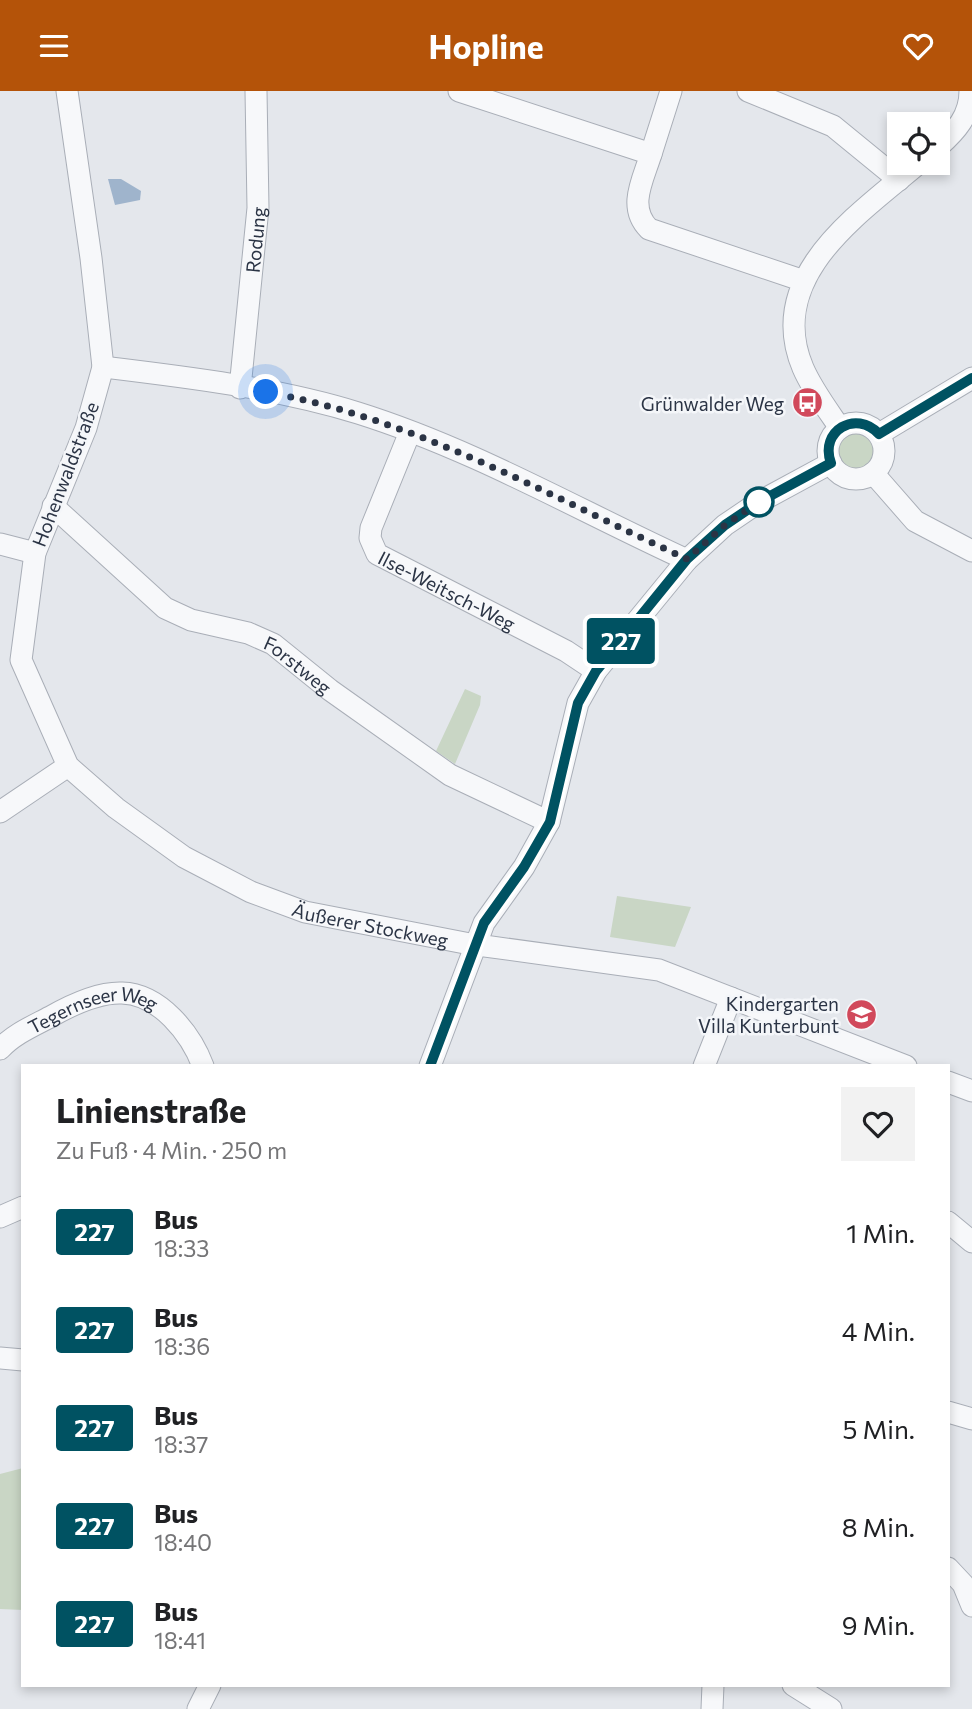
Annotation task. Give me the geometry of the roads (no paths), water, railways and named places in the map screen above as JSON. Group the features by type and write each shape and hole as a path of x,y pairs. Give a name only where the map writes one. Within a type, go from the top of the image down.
{"street":[{"name":"Hohenwaldstraße","path":"67,91 91,258 103,367 86,428 35,553 22,660 68,766"},
{"name":"Rodung","path":"240,388 258,208 256,91"},
{"path":"459,91 651,154"},
{"path":"671,91 636,205 639,219 649,229 804,281"},
{"path":"748,91 833,126 899,180"},
{"path":"950,134 963,120 970,106 970,91"},
{"path":"840,428 803,369 797,349 796,309 804,281 823,247 905,175"},
{"path":"103,367 309,400 359,413 515,478 687,559"},
{"path":"879,434 972,378"},
{"path":"851,423 864,423 879,434 884,455 873,473 853,479 840,474 831,463 829,444 840,428 851,423"},
{"name":"Ilse-Weitsch-Weg","path":"410,432 370,528 370,538 377,554 566,651 596,671"},
{"path":"431,1064 484,923 524,867 550,822 578,703 596,671 687,559 725,525 759,502 831,463"},
{"path":"873,473 915,521 972,551"},
{"name":"Forstweg","path":"53,506 165,608 191,620 248,633 273,644 330,690 450,775 550,822"},
{"path":"0,544 35,553"},
{"path":"0,812 68,766"},
{"name":"Äußerer Stockweg","path":"68,766 116,808 190,861 251,892 305,912 475,945 596,959 659,970 898,1064"},
{"name":"Tegernseer Weg","path":"0,1049 9,1039 64,1010 98,996 123,992 151,1002 183,1028 202,1064"},
{"path":"705,1064 731,998"},
{"path":"950,1083 972,1091"},
{"path":"0,1217 21,1208"},
{"path":"950,1225 972,1242"},
{"path":"0,1358 21,1360"},
{"path":"950,1413 972,1419"},
{"path":"950,1570 963,1584 972,1605"},
{"path":"200,1709 209,1687"},
{"path":"712,1709 713,1687"},
{"path":"796,1687 831,1709"}],"water":[{"path":"108,179 121,179 141,191 140,200 115,205"}],"place":[{"name":"Grünwalder Weg","path":"807,403"},
{"name":"Kindergarten Villa Kunterbunt","path":"862,1014"}]}
